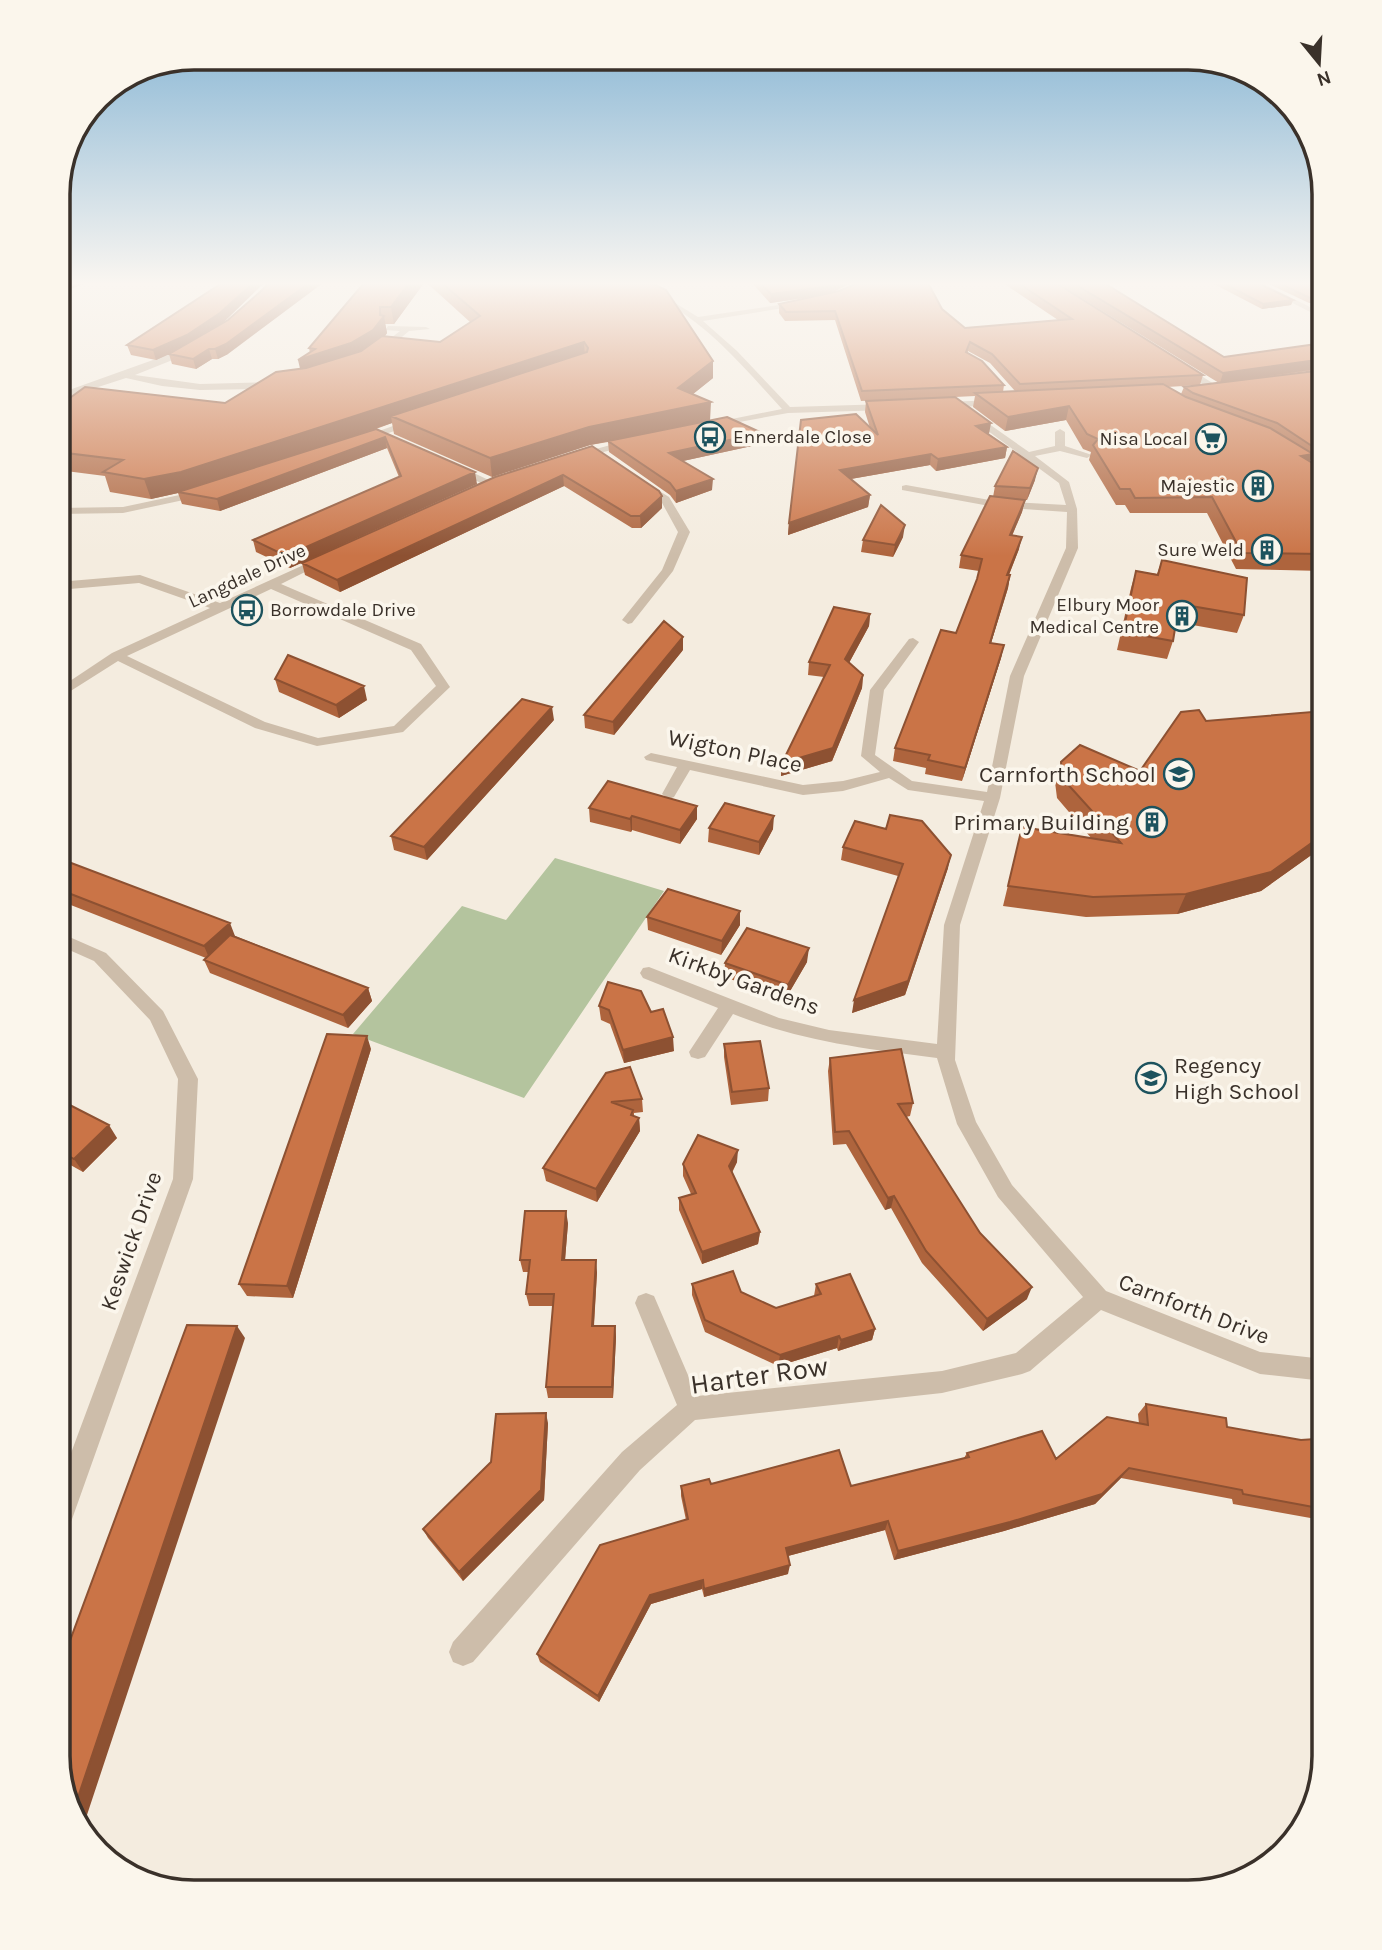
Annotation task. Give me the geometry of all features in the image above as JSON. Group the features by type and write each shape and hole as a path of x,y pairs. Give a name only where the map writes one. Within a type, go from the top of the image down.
{"street":[{"path":"752,374 788,410"},
{"path":"1194,374 1217,389"},
{"path":"70,393 126,375 146,382 214,387 282,384"},
{"path":"1192,391 1230,387"},
{"path":"925,406 1004,401"},
{"path":"906,488 995,504 1072,509 1064,482 958,404"},
{"path":"705,428 788,410 901,407"},
{"path":"346,445 428,417"},
{"path":"1060,432 1060,448"},
{"path":"378,434 391,440"},
{"path":"568,458 643,440"},
{"path":"1028,455 1060,448 1087,455"},
{"path":"594,450 614,464"},
{"path":"441,462 492,484"},
{"path":"628,620 667,571 684,532 665,499 634,478"},
{"path":"480,489 505,480"},
{"path":"70,511 123,510 190,498 213,489"},
{"name":"Carnforth Drive","path":"1072,509 1072,548 1017,676 993,798 953,925 946,1060 967,1124 1005,1191 1098,1298 1260,1363 1312,1369"},
{"name":"Langdale Drive","path":"70,687 117,656 329,557"},
{"path":"70,585 140,579 219,607"},
{"path":"117,656 260,725 317,742 398,729 443,687 416,648 271,584"},
{"path":"913,642 877,690 868,756 908,785 993,798"},
{"name":"Wigton Place","path":"651,757 803,790 842,786 892,773"},
{"path":"669,794 687,763"},
{"name":"Keswick Drive","path":"70,943 100,957 157,1016 188,1079 183,1179 70,1489"},
{"name":"Kirkby Gardens","path":"649,973 776,1024 829,1037 947,1052"},
{"path":"698,1052 729,1004"},
{"name":"Harter Row","path":"463,1652 631,1461 690,1409 942,1382 1022,1363 1098,1298"},
{"path":"646,1303 690,1409"}],"green space":[{"path":"555,858 664,891 524,1098 353,1034 462,906 506,920"}],"building":[{"path":"273,374 485,374 181,472 144,479 103,472 123,460 70,453 70,398 85,387 225,403"},
{"path":"520,374 696,374 678,388 711,402 589,427 490,458 391,416"},
{"path":"856,374 994,374 1004,385 862,391"},
{"path":"1011,374 1203,375 1020,384"},
{"path":"1291,374 1312,374 1312,446 1277,423 1193,393 1184,387"},
{"path":"1163,384 1186,397 1270,428 1312,453 1301,456 1312,463 1312,554 1242,553 1212,497 1135,498 1130,489 1120,489 1093,445 1098,439 1087,434 1069,406 1008,417 975,393"},
{"path":"955,397 991,423 976,426 1007,447 938,459 931,454 840,470 870,495 789,523 801,420 856,414 878,435 866,401"},
{"path":"727,417 762,433 669,453 713,479 676,491 670,483 608,441"},
{"path":"376,429 475,472 286,556 253,540 401,476 385,437 217,499 178,492"},
{"path":"592,446 659,491 662,496 640,516 631,516 563,475 337,580 302,563 495,477"},
{"path":"1013,451 1038,468 1030,488 995,486"},
{"path":"990,496 1025,500 1010,535 1022,537 1007,575 1010,575 990,643 1004,645 965,768 928,760 930,755 895,748 941,630 956,633 977,579 982,559 961,555"},
{"path":"881,505 905,525 895,545 863,540"},
{"path":"1162,560 1247,578 1244,615 1179,604 1173,641 1123,632 1136,571 1158,575"},
{"path":"834,607 870,614 845,659 863,675 833,748 782,763 830,665 809,662"},
{"path":"664,621 683,637 613,722 584,715"},
{"path":"288,655 364,686 336,705 275,679"},
{"path":"522,699 552,707 424,847 391,836"},
{"name":"Carnforth School","path":"1199,710 1206,721 1312,712 1312,843 1271,872 1186,894 1093,897 1008,886 1022,827 1121,843 1063,779 1061,762 1080,745 1140,771 1181,712"},
{"path":"608,781 697,806 680,830 632,816 630,819 589,808"},
{"path":"725,803 774,816 759,842 709,828"},
{"path":"890,815 922,821 951,855 908,981 854,1000 903,864 843,847 855,821 886,829"},
{"path":"70,863 230,923 204,946 70,894"},
{"path":"668,889 740,911 722,941 647,917"},
{"path":"747,928 809,948 788,985 725,963"},
{"path":"230,935 368,988 343,1015 204,960"},
{"path":"608,982 641,991 651,1012 663,1009 673,1037 623,1050 609,1010 599,1006"},
{"path":"327,1034 367,1036 287,1286 239,1284"},
{"path":"760,1041 769,1088 732,1092 724,1044"},
{"path":"901,1049 913,1103 898,1104 980,1233 1032,1287 987,1319 926,1251 894,1196 888,1198 849,1131 835,1132 830,1058"},
{"path":"630,1067 642,1099 611,1102 633,1110 631,1115 639,1118 596,1189 543,1168 606,1073"},
{"path":"70,1105 109,1125 74,1159 70,1157"},
{"path":"698,1135 738,1150 729,1166 760,1232 702,1252 679,1198 696,1193 683,1164"},
{"path":"525,1211 566,1211 562,1260 596,1260 592,1326 615,1326 612,1387 546,1387 554,1294 526,1294 530,1260 520,1260"},
{"path":"733,1271 741,1292 776,1308 821,1294 816,1284 850,1274 875,1329 841,1340 839,1336 780,1355 705,1320 692,1284"},
{"path":"187,1325 237,1326 78,1799 70,1756 70,1641"},
{"path":"1146,1404 1226,1418 1227,1427 1301,1440 1312,1439 1312,1507 1129,1468 1102,1494 1010,1522 898,1551 888,1521 786,1548 790,1565 704,1589 703,1580 650,1595 598,1696 537,1654 600,1545 688,1519 681,1486 709,1479 711,1484 839,1450 851,1486 969,1457 967,1453 1042,1431 1056,1459 1107,1417 1148,1425"},
{"path":"546,1413 541,1490 459,1572 423,1529 491,1462 496,1414"}],"place":[{"name":"Ennerdale Close","path":"710,437"},
{"name":"Nisa Local","path":"1211,439"},
{"name":"Majestic","path":"1258,486"},
{"name":"Sure Weld","path":"1267,550"},
{"name":"Borrowdale Drive","path":"247,610"},
{"name":"Elbury Moor Medical Centre","path":"1182,616"},
{"name":"Carnforth School","path":"1179,774"},
{"name":"Primary Building","path":"1152,822"},
{"name":"Regency High School","path":"1151,1078"}]}
